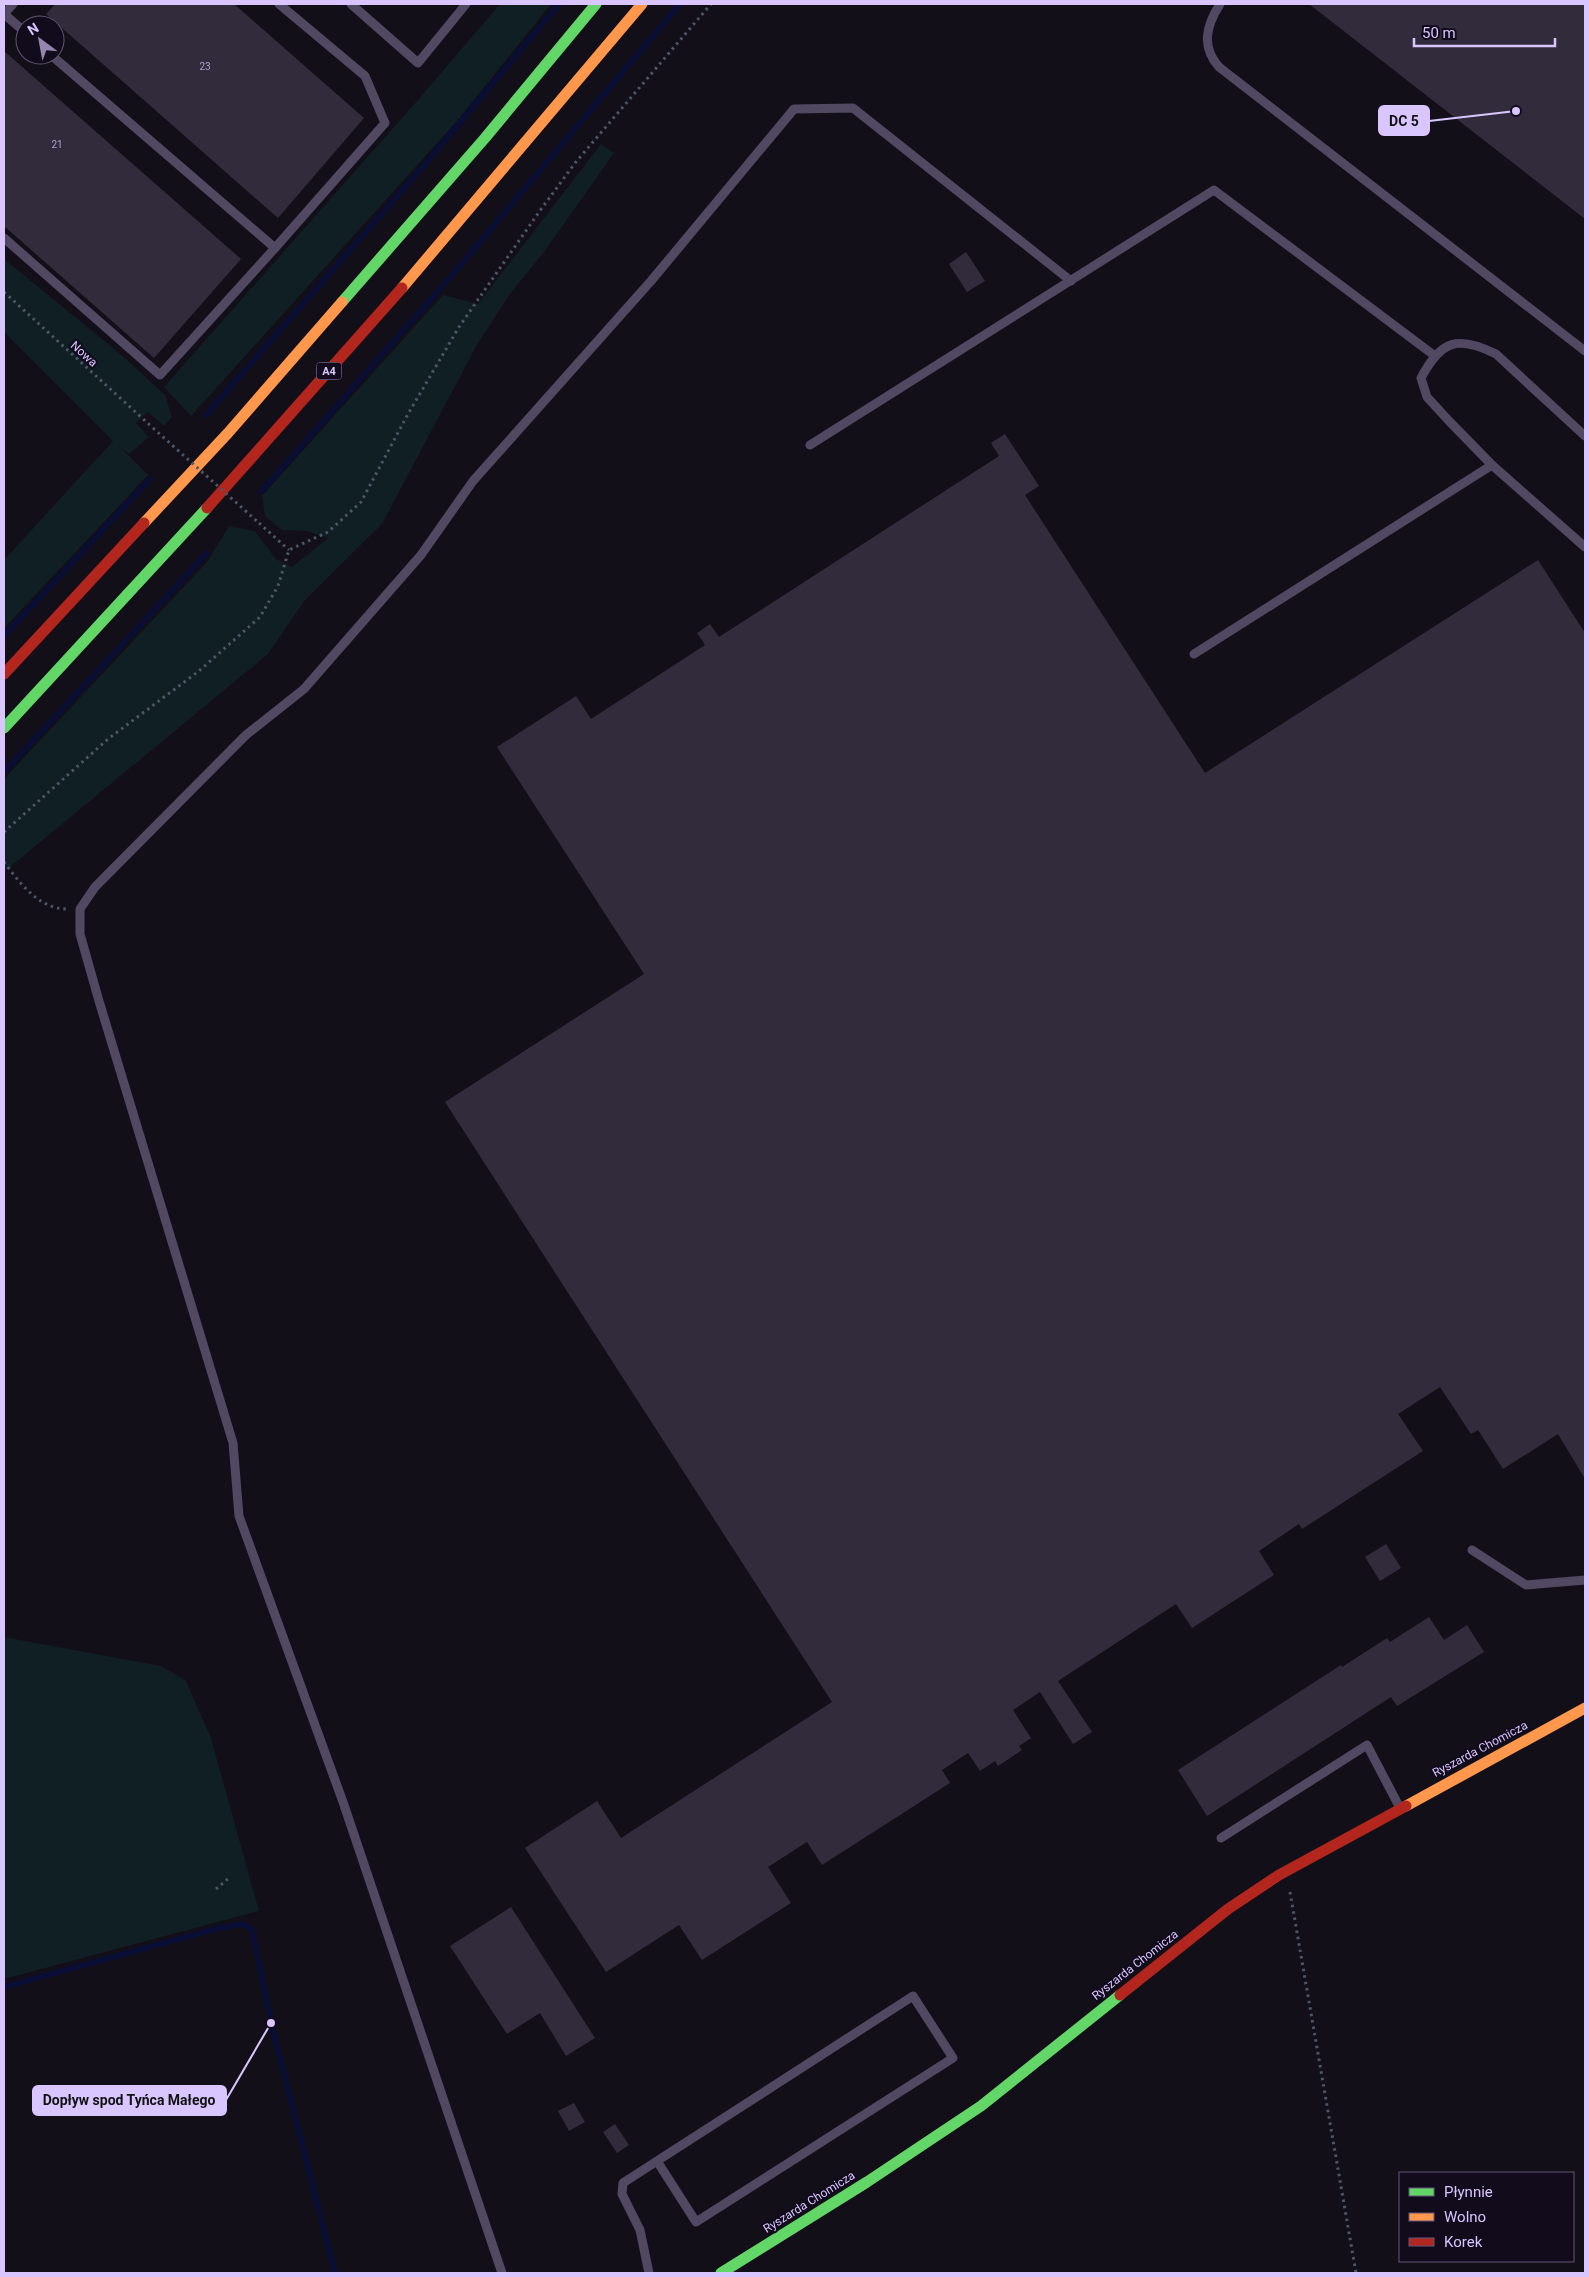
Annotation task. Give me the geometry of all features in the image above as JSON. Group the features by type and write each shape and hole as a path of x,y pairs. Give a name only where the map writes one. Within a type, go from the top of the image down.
{"main road":[{"path":"4,674 247,412 485,138 596,4"},
{"name":"A4","path":"4,728 242,470 518,154 642,4"},
{"name":"Ryszarda Chomicza","path":"721,2273 867,2182 981,2106 1228,1909 1279,1874 1585,1708"}],"lane":[{"path":"13,4 4,14 15,23"},
{"path":"4,238 160,375 385,123 365,76 279,4"},
{"path":"351,4 418,63 466,4"},
{"path":"1220,4 1206,34 1209,56 1219,67 1585,351"},
{"path":"63,65 274,248"},
{"path":"502,2273 343,1802 239,1516 233,1443 99,1001 80,934 80,909 95,887 246,735 304,688 421,555 473,481 651,282 794,110 853,108 1071,281"},
{"path":"810,445 1214,190 1435,356"},
{"path":"1585,436 1496,354 1480,346 1463,342 1440,349 1421,378 1427,396 1492,466 1585,547"},
{"path":"1194,654 1492,466"},
{"path":"1472,1550 1526,1585 1585,1580"},
{"path":"1222,1838 1367,1745 1400,1808"},
{"path":"649,2273 640,2230 622,2194 623,2183 656,2161 913,1996 953,2058 696,2222 656,2161"}],"path":[{"path":"4,832 108,739 199,671 260,617 278,586 289,550 328,532 361,502 408,414 459,327 539,212 575,163 711,4"},
{"name":"Nowa","path":"4,292 289,550"},
{"path":"4,862 20,884 42,903 58,909 80,909"},
{"path":"1279,1874 1292,1896 1356,2273"},
{"path":"216,1889 229,1878"}],"shaded area":[{"path":"500,4 551,4 457,121 191,416 164,387 417,101"},
{"path":"601,144 614,153 544,252 510,294 478,343 382,524 305,600 268,654 4,872 4,779 207,562 229,526 255,531 276,559 292,567 328,538 307,531 282,530 265,516 262,496 443,295 478,304"},
{"path":"4,259 118,352 165,395 172,417 164,426 148,412 136,423 149,437 129,454 119,446 148,475 4,628 4,560 113,441 4,332"},
{"path":"4,1637 161,1666 186,1681 211,1738 259,1911 4,1979"}],"building":[{"path":"55,4 234,4 364,118 278,218 65,31 65,15 46,14"},
{"path":"1309,4 1585,4 1585,219"},
{"path":"4,51 15,61 15,65 20,65 241,259 154,358 4,226"},
{"path":"966,252 985,281 967,292 949,264"},
{"path":"1005,434 1039,486 1025,495 1205,773 1538,560 1585,633 1585,1479 1558,1434 1503,1469 1478,1430 1471,1434 1440,1387 1398,1414 1423,1451 1302,1529 1299,1524 1259,1551 1274,1575 1192,1628 1176,1604 1058,1681 1092,1732 1073,1744 1040,1692 1013,1710 1031,1738 1019,1746 1022,1750 998,1766 995,1761 980,1771 968,1753 942,1770 950,1783 822,1865 807,1842 768,1867 791,1903 702,1960 679,1925 606,1972 525,1848 597,1801 621,1838 832,1702 445,1102 644,974 497,747 576,696 591,719 705,645 697,633 710,624 719,637 999,456 991,443"},
{"path":"1386,1544 1401,1568 1380,1581 1365,1557"},
{"path":"1429,1617 1444,1640 1467,1625 1484,1652 1397,1706 1391,1697 1207,1816 1178,1770 1341,1665 1342,1667 1387,1638 1390,1642"},
{"path":"511,1907 595,2038 566,2056 540,2013 507,2034 450,1946"},
{"path":"574,2103 585,2122 569,2131 558,2111"},
{"path":"615,2124 629,2145 617,2153 603,2132"}],"waterway":[{"path":"206,415 427,162 559,4"},
{"path":"261,492 453,274 680,4"},
{"path":"4,636 150,479"},
{"path":"4,772 207,553"},
{"path":"4,1987 219,1928 243,1924 252,1929 271,2023 335,2273"}],"traffic: fast":[{"path":"342,302 485,138 596,4"},
{"path":"4,728 207,508"},
{"path":"721,2273 867,2182 981,2106 1120,1995"}],"traffic: slow":[{"path":"402,288 642,4"},
{"path":"144,523 228,433 342,302"},
{"path":"1406,1806 1585,1708"}],"traffic: jam":[{"path":"207,508 402,288"},
{"path":"4,674 144,523"},
{"path":"1120,1995 1228,1909 1279,1875 1406,1806"}],"place":[{"name":"DC 5","path":"1516,111"},
{"name":"Dopływ spod Tyńca Małego","path":"271,2023"}]}
